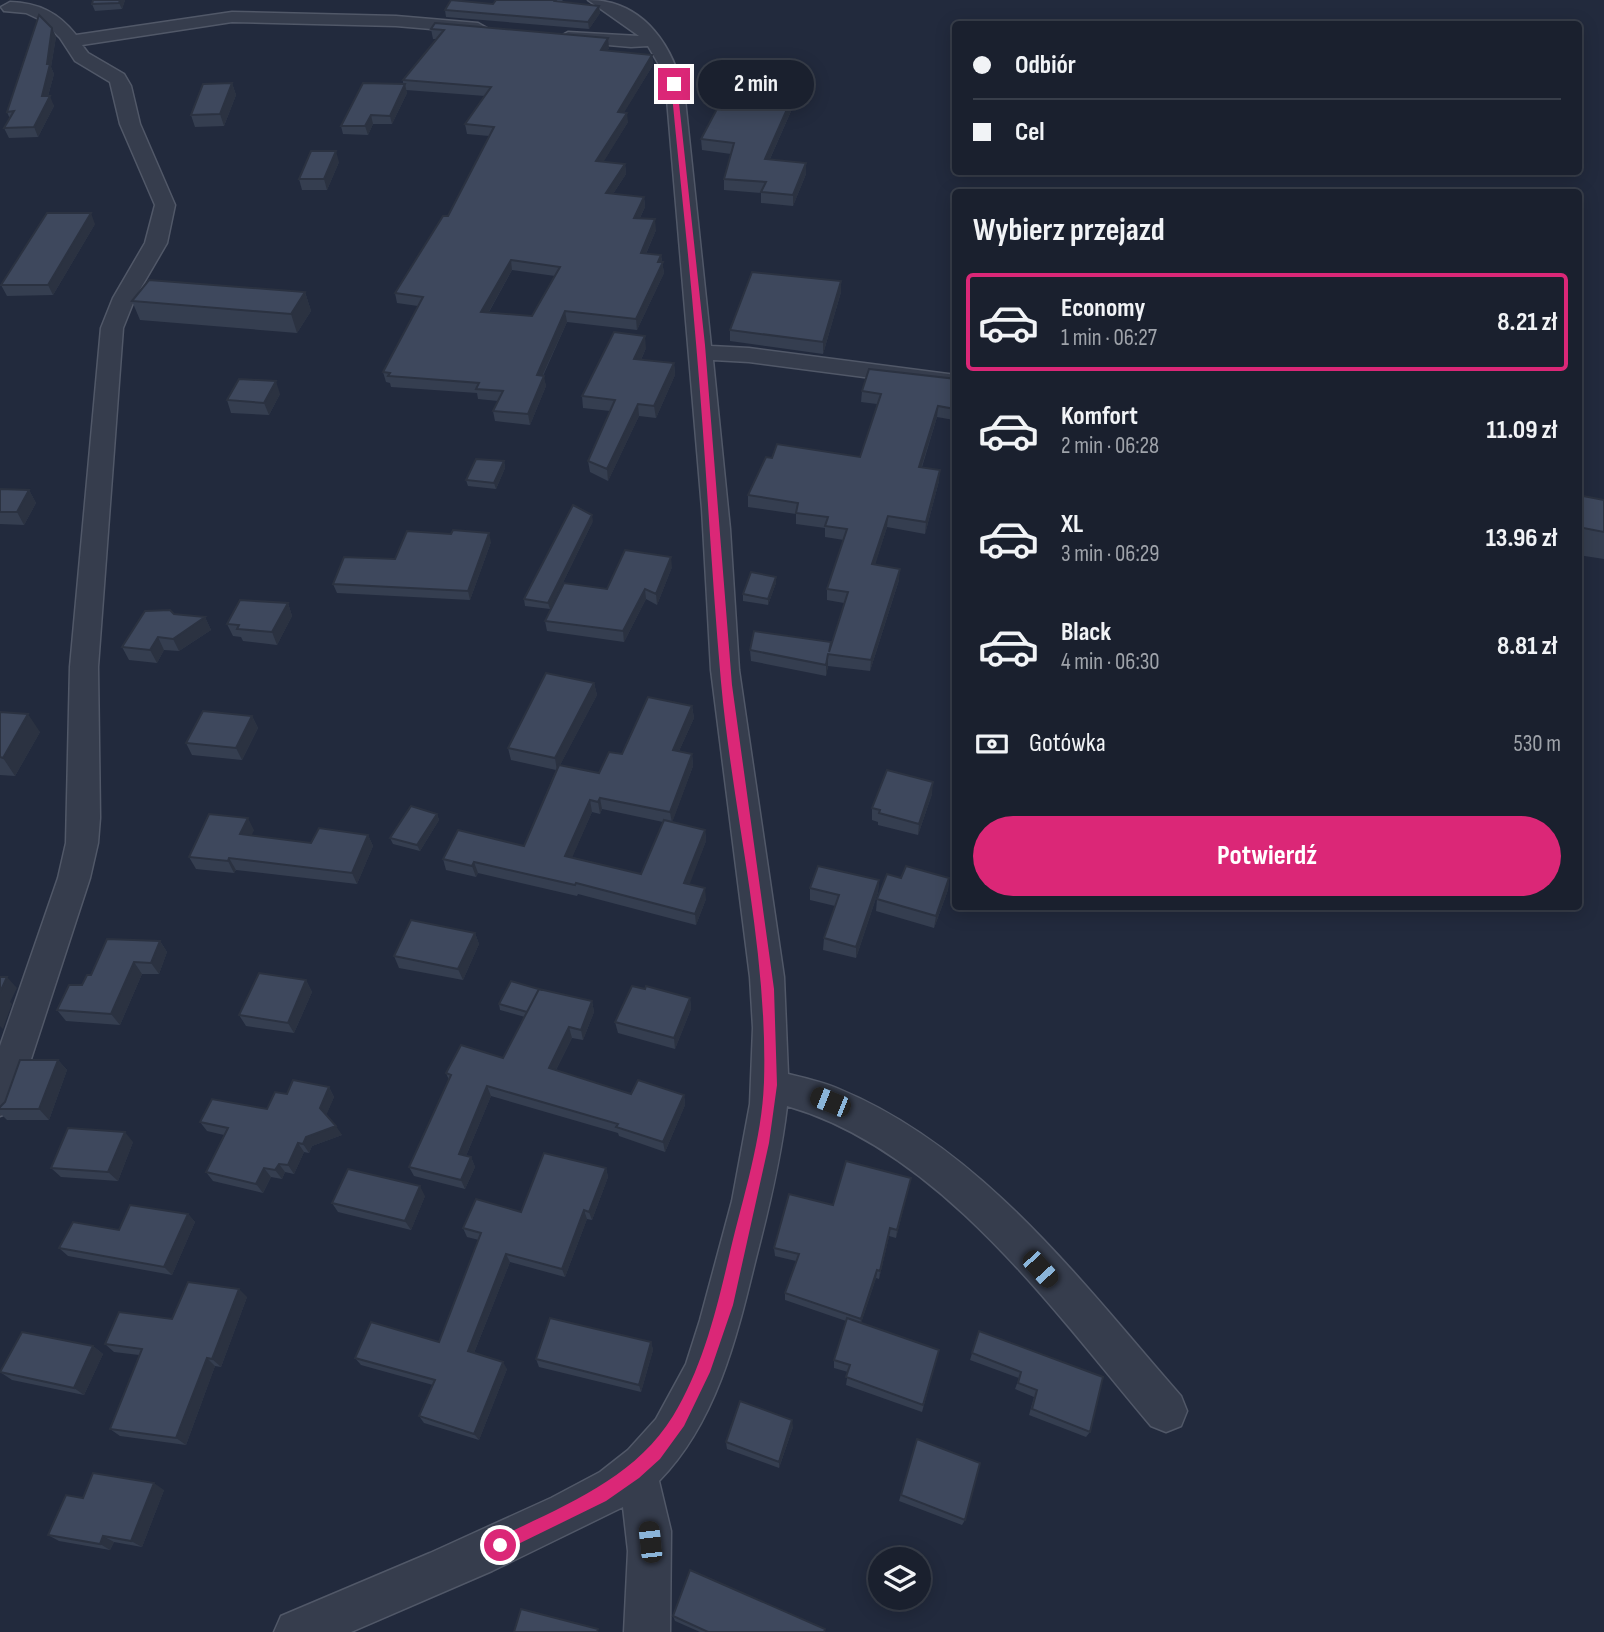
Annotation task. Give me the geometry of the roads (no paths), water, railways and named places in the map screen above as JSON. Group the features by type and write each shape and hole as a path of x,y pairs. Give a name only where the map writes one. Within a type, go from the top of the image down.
{"street":[{"path":"297,1632 500,1545 600,1495 634,1473 655,1453 679,1420 702,1372 725,1305 762,1143 770,1085 770,1020 765,961 727,685 701,353 672,69 664,52 653,40 622,14 597,0"},
{"path":"0,1099 74,878 82,843 84,667 113,328 124,298 156,243 165,205 130,124 122,86 106,70 81,57 67,35 41,12 9,9"},
{"path":"70,41 232,17 396,21 493,30"},
{"path":"555,36 631,42 653,40"},
{"path":"701,353 749,355 952,381"},
{"path":"770,1085 799,1089 867,1119 911,1148 968,1194 1025,1253 1166,1411"},
{"path":"634,1473 646,1500 650,1542 647,1632"}]}
